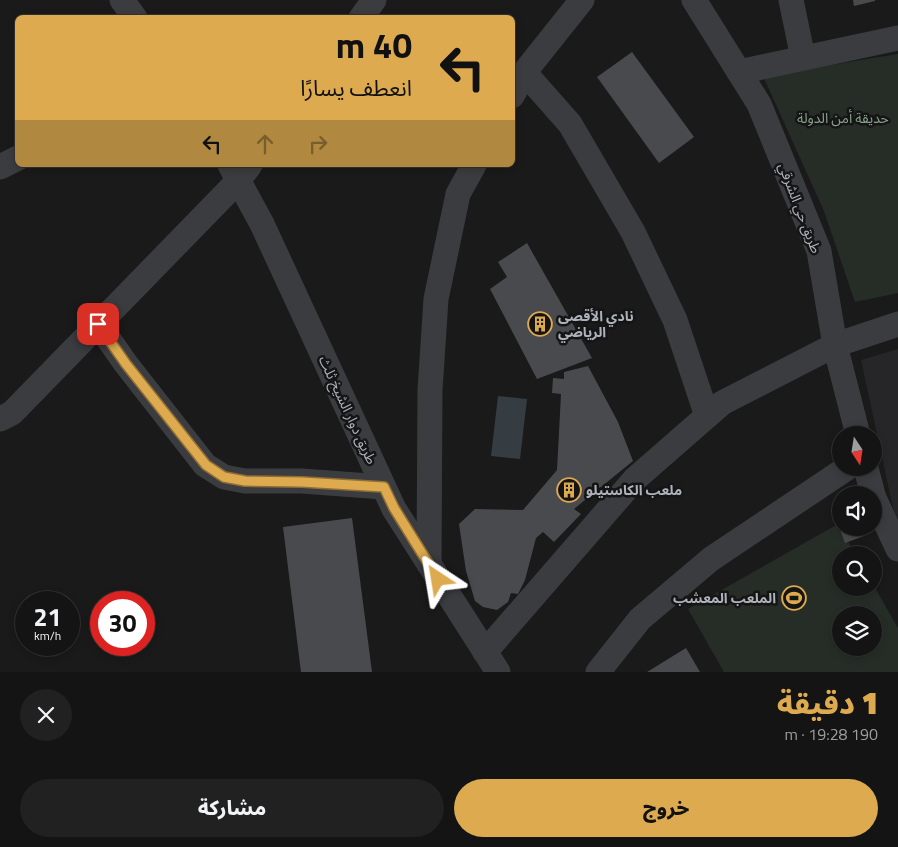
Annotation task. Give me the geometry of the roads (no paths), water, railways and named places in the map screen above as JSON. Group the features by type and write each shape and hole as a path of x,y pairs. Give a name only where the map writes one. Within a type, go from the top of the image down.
{"street":[{"path":"122,0 133,15"},
{"path":"363,15 374,0"},
{"path":"515,91 525,73 582,0"},
{"name":"طريق حي الشرقي","path":"694,0 759,104 819,252 835,345 856,426"},
{"path":"791,0 803,58"},
{"path":"739,72 898,38"},
{"path":"525,73 570,124 633,232 675,320 707,416"},
{"path":"0,167 15,160"},
{"path":"429,564 430,390 436,299 458,194 473,167"},
{"path":"0,419 12,413 98,324 240,170"},
{"name":"طريق دوار الشيخ ثلث","path":"240,170 262,224 394,508 492,662"},
{"path":"98,324 126,364 206,465 224,477 245,481 384,487"},
{"path":"492,662 635,479 722,403 835,345 898,324"},
{"path":"598,672 640,619 711,559 835,476"},
{"path":"882,516 898,550"}],"place":[{"name":"نادي الأقصى الرياضي","path":"540,324"},
{"name":"ملعب الكاستيلو","path":"569,490"},
{"name":"الملعب المعشب","path":"794,598"}],"park label":[{"name":"حديقة أمن الدولة","path":"843,118"}]}
